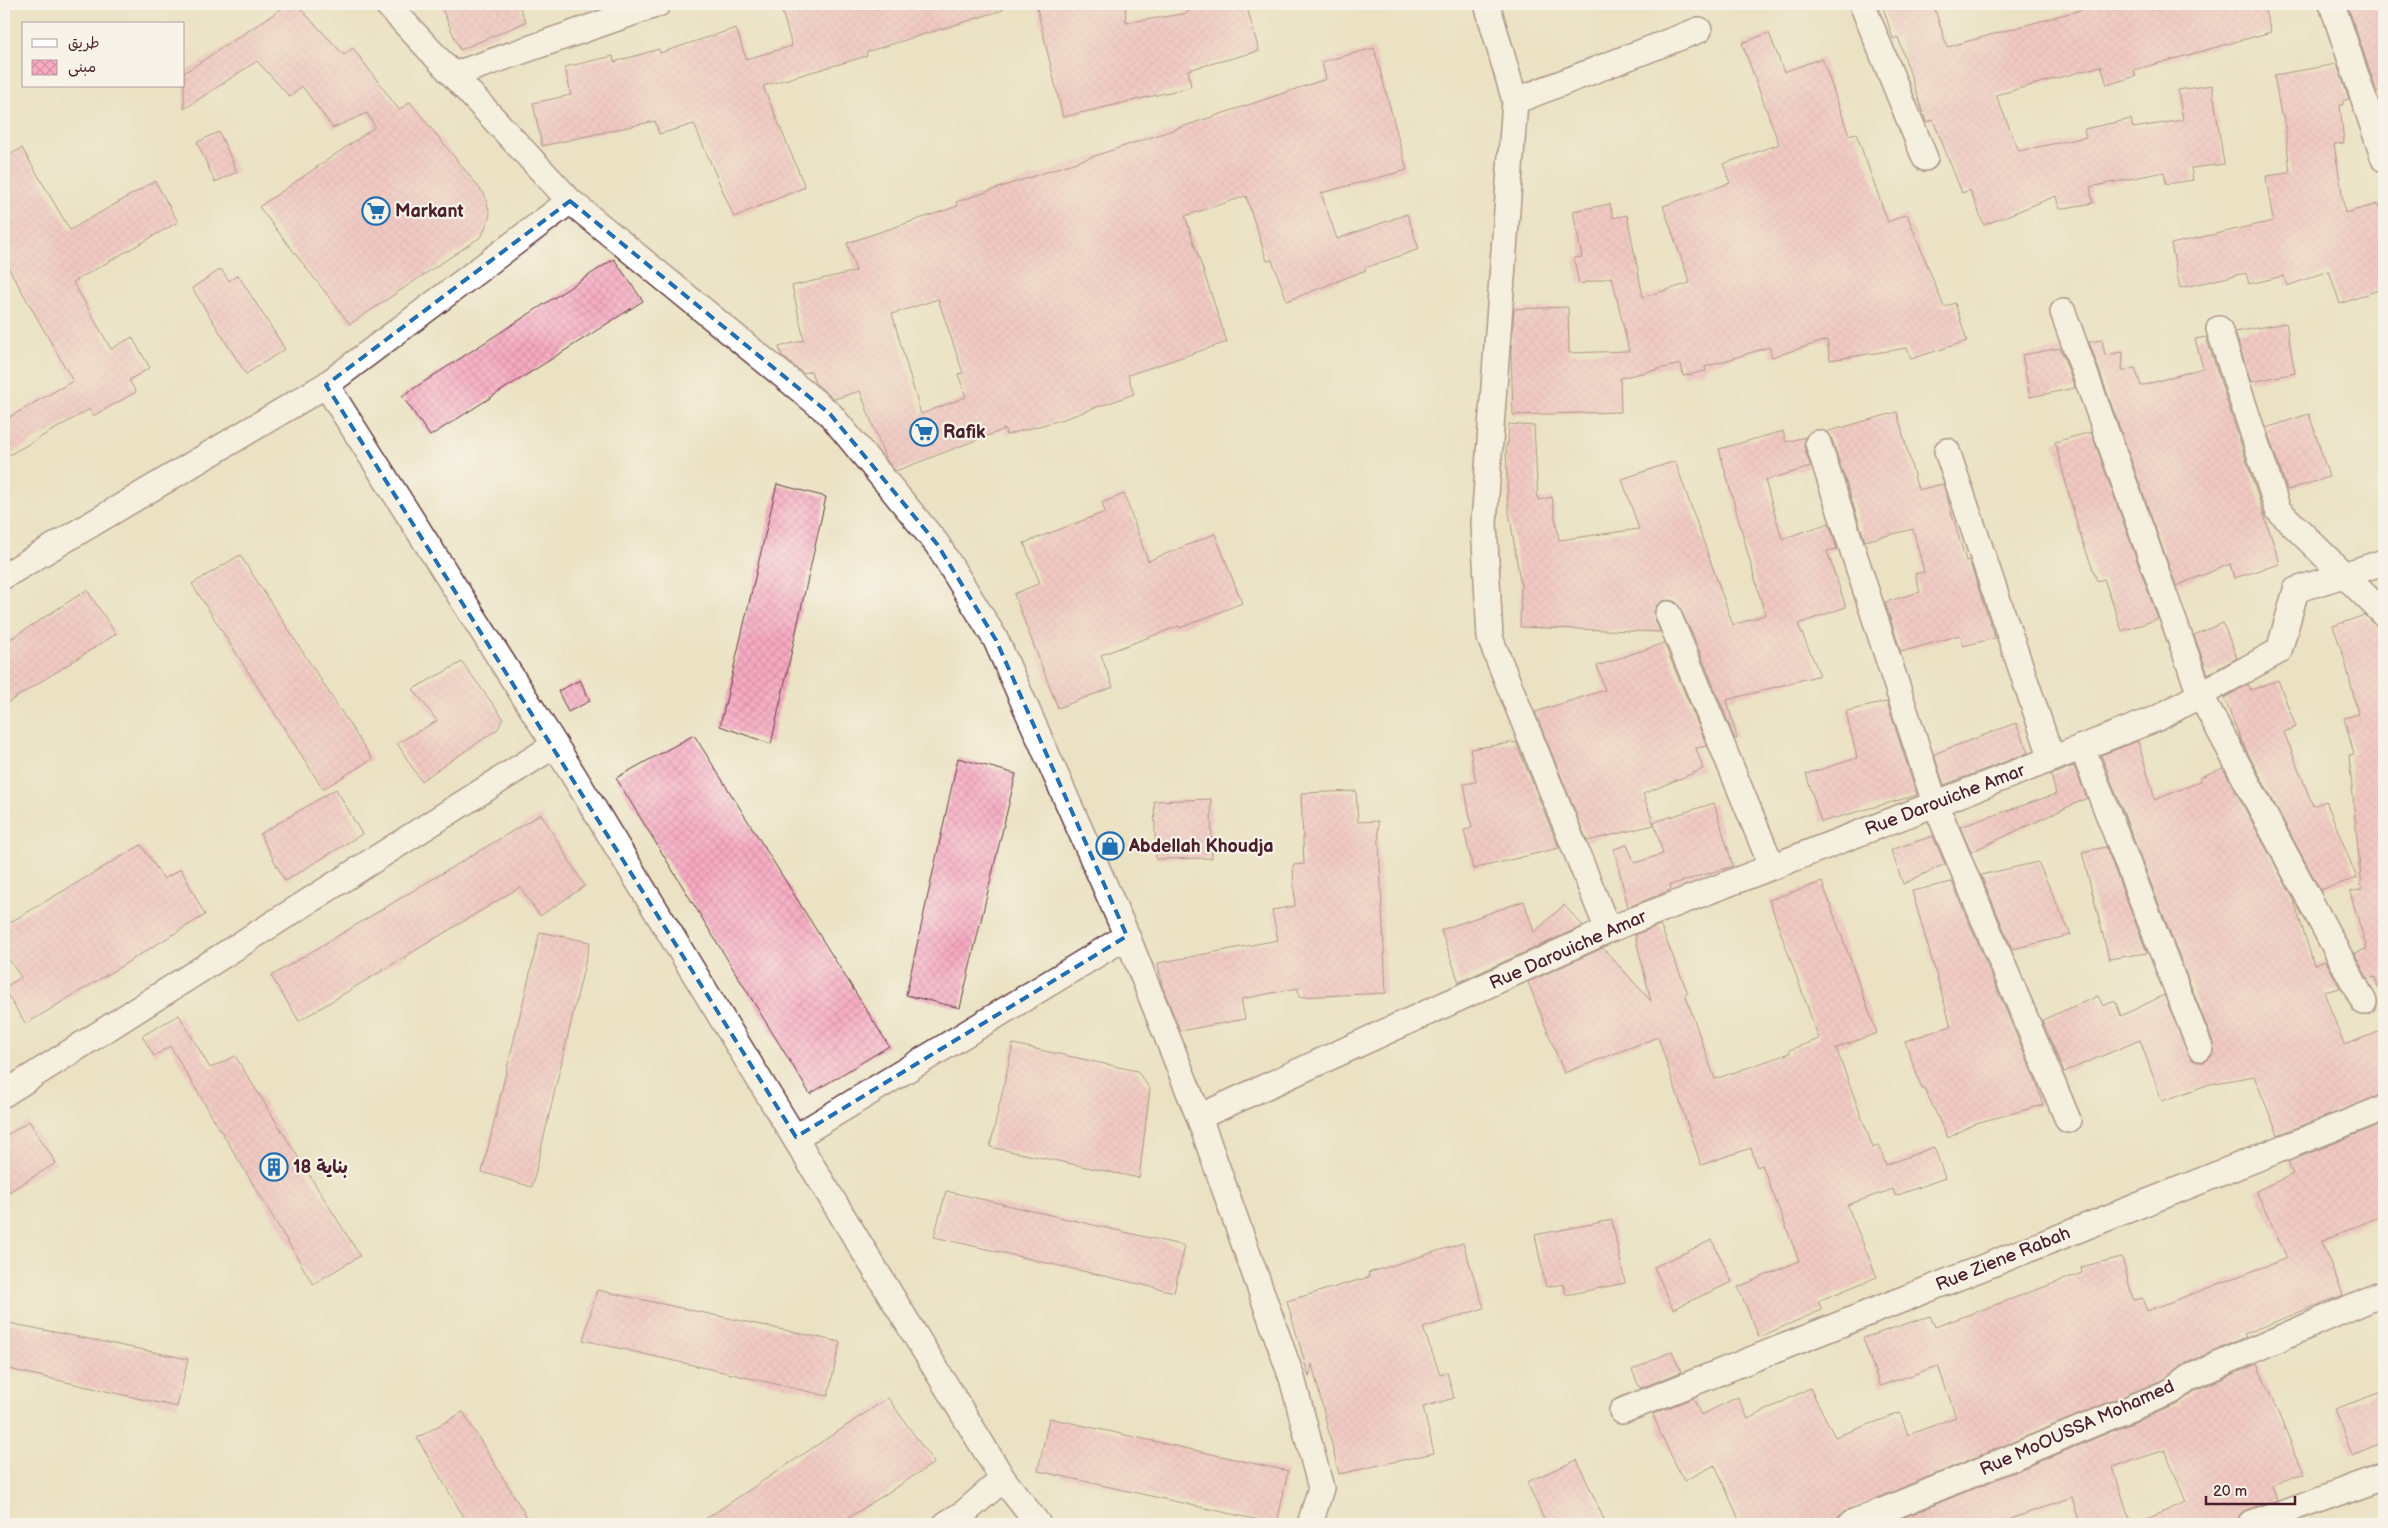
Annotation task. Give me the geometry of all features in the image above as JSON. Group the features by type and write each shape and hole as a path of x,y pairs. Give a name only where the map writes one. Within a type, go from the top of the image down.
{"street":[{"path":"387,4 570,201 830,414 937,544 996,640 1127,936 1199,1117 1292,1378 1321,1488 1310,1524"},
{"path":"453,75 658,4"},
{"path":"1487,4 1515,101 1484,523 1490,638 1608,930"},
{"path":"1862,4 1925,158"},
{"path":"2332,4 2384,159"},
{"path":"1515,101 1699,30"},
{"path":"4,576 326,385 570,201"},
{"path":"2063,312 2200,694 2364,1002"},
{"path":"2219,329 2278,510 2384,614"},
{"path":"326,385 555,745 796,1136 1003,1479 1038,1524"},
{"path":"1818,443 1935,803 2068,1120"},
{"path":"1947,452 2052,759"},
{"name":"Rue Darouiche Amar","path":"1199,1117 1608,930 2158,718 2279,651 2296,590 2384,562"},
{"path":"1668,614 1772,867"},
{"path":"4,1094 555,745"},
{"path":"2082,747 2200,1048"},
{"path":"796,1136 1127,936"},
{"name":"Rue Ziene Rabah","path":"1622,1411 2384,1108"},
{"name":"Rue MoOUSSA Mohamed","path":"1851,1524 2172,1391 2188,1378 2384,1294"},
{"path":"2252,1524 2384,1476"},
{"path":"946,1524 964,1513 1003,1479"}],"highlighted area":[{"path":"570,201 830,414 937,544 996,640 1127,936 796,1137 326,385"}],"building":[{"name":"Markant","path":"289,4 296,4 344,55 353,48 399,110 410,102 485,195 490,215 482,236 350,324 259,207 375,127 367,113 333,128 302,86 290,97 257,61 184,109 185,72"},
{"path":"440,4 518,4 526,22 460,50"},
{"path":"780,4 1002,4 1003,10 866,52 867,56 763,86 805,187 734,217 694,124 659,134 655,121 542,146 533,103 571,95 565,67 613,56 614,62 659,49 660,53 736,28 746,59 792,46"},
{"path":"1036,4 1125,4 1126,23 1188,13 1186,4 1246,4 1259,51 1188,70 1191,87 1063,117"},
{"path":"1882,4 1933,4 1947,47 2102,4 2263,4 2271,32 2134,70 2136,76 2107,85 2101,66 1996,95 2019,151 2086,137 2084,129 2131,119 2133,128 2183,120 2178,90 2212,85 2224,164 2191,168 2193,180 2166,184 2164,172 2090,187 2093,203 2059,209 2056,196 1984,225 1970,190 1962,193 1933,120 1926,122 1898,37 1893,39"},
{"path":"2347,4 2384,4 2384,90 2377,92"},
{"path":"1769,33 1784,72 1822,58 1849,135 1856,133 1888,222 1907,214 1944,307 1955,303 1967,341 1911,359 1907,348 1830,360 1827,340 1772,357 1769,347 1705,367 1706,371 1683,376 1681,364 1620,378 1621,412 1513,415 1511,351 1514,309 1568,307 1569,353 1629,351 1612,277 1579,284 1574,258 1582,257 1573,211 1610,204 1613,218 1627,215 1643,297 1690,283 1663,206 1730,183 1723,164 1779,144 1742,43"},
{"path":"1374,48 1407,170 1321,193 1337,239 1407,214 1419,249 1365,268 1366,270 1287,301 1272,260 1267,261 1246,196 1185,216 1227,342 1128,375 1134,394 1064,419 1006,435 1005,429 896,471 886,460 860,391 834,399 815,383 811,371 803,373 782,356 779,347 804,340 792,286 856,271 847,243 958,206 956,202 1326,79 1322,62","holes":["938,299 963,373 958,374 966,397 921,414 892,314"]},
{"path":"2337,64 2349,99 2343,101 2343,105 2340,105 2344,143 2334,144 2345,213 2378,204 2384,228 2384,288 2340,304 2329,271 2287,286 2284,276 2249,284 2246,273 2180,288 2171,244 2273,221 2266,176 2290,173 2284,115 2281,115 2274,75"},
{"path":"219,132 237,172 215,182 197,142"},
{"path":"22,148 70,230 155,181 178,222 73,282 111,349 132,337 150,368 129,380 136,392 93,416 90,409 4,458 4,420 73,381 4,260 4,158"},
{"path":"614,259 643,301 430,436 402,396"},
{"path":"221,269 229,281 238,275 285,349 246,374 192,288"},
{"path":"2286,323 2295,373 2251,382 2235,332"},
{"path":"2206,337 2280,564 2234,578 2230,564 2176,586 2089,342 2102,340 2105,355 2123,352 2122,371 2135,368 2141,386 2203,368 2195,339"},
{"path":"2060,348 2075,388 2030,397 2022,355"},
{"path":"1897,412 1918,490 1943,484 1966,561 1969,560 1995,638 1963,646 1960,635 1901,652 1885,602 1920,592 1915,574 1924,572 1913,529 1865,541 1832,439 1826,432"},
{"path":"2309,414 2329,477 2287,490 2266,428"},
{"path":"1509,424 1534,426 1538,500 1552,497 1559,540 1639,529 1622,479 1675,461 1733,625 1765,615 1719,449 1783,431 1786,442 1805,437 1804,447 1811,467 1765,480 1782,539 1829,523 1837,549 1827,551 1846,607 1798,624 1820,675 1727,700 1737,739 1735,739 1692,633 1676,602 1670,600 1663,601 1656,606 1654,612 1655,619 1660,632 1520,627 1521,587 1508,505 1506,444 1508,444"},
{"path":"2091,432 2158,619 2122,631 2104,579 2097,581 2078,528 2055,442"},
{"path":"777,484 826,497 771,744 720,726"},
{"path":"1124,494 1148,561 1215,534 1242,603 1180,628 1179,626 1101,655 1113,687 1058,708 1014,594 1040,583 1024,543 1105,512 1102,503"},
{"path":"240,555 372,759 323,789 192,584"},
{"path":"87,590 116,634 4,705 4,643"},
{"path":"2365,615 2378,627 2384,645 2384,986 2378,987 2375,977 2368,979 2354,953 2367,949 2350,892 2362,889 2349,755 2354,754 2344,718 2358,714 2344,657 2333,626"},
{"path":"2223,623 2237,658 2208,674 2194,635"},
{"path":"1664,643 1707,746 1696,748 1703,769 1643,794 1654,825 1587,841 1535,712 1605,690 1597,666"},
{"path":"462,662 503,718 498,729 421,781 397,743 437,721 413,689"},
{"path":"580,680 590,701 568,712 558,691"},
{"path":"2278,680 2296,727 2284,732 2313,806 2326,801 2357,878 2320,890 2241,740 2224,698 2248,684 2251,690"},
{"path":"1887,702 1917,795 1821,822 1806,774 1857,758 1846,711"},
{"path":"2016,723 2028,753 1944,785 1934,754"},
{"path":"694,735 889,1046 810,1094 616,778"},
{"path":"2138,741 2155,800 2201,781 2200,777 2223,768 2293,898 2314,965 2326,961 2340,988 2324,992 2344,1045 2384,1030 2384,1094 2278,1135 2254,1076 2210,1084 2162,1101 2140,1040 2064,1072 2042,1020 2098,996 2103,1006 2115,1001 2121,1016 2164,995 2191,1059 2197,1062 2205,1062 2214,1051 2213,1043 2101,755"},
{"path":"1516,742 1559,848 1473,869 1464,830 1472,828 1464,784 1476,782 1470,749"},
{"path":"958,758 1016,774 960,1008 906,995"},
{"path":"2074,766 2087,798 1971,852 1960,827 2056,794 2051,775"},
{"path":"336,789 362,834 285,881 260,834"},
{"path":"1356,791 1358,822 1378,821 1386,993 1299,997 1298,988 1241,999 1245,1019 1180,1031 1162,986 1158,963 1278,940 1272,910 1295,906 1293,865 1304,864 1301,793"},
{"path":"1211,799 1212,858 1156,859 1154,801"},
{"path":"1714,803 1733,866 1670,885 1671,890 1628,907 1614,849 1627,845 1635,863 1663,854 1654,822"},
{"path":"541,814 585,886 540,916 520,887 299,1021 271,976"},
{"path":"1933,836 1945,864 1903,884 1891,850"},
{"path":"141,845 164,879 181,869 205,915 26,1024 4,990 4,988 21,977 4,953 4,926"},
{"path":"2106,847 2147,953 2109,959 2082,852"},
{"path":"2038,862 2071,935 2012,949 1981,875"},
{"path":"1822,882 1877,1033 1836,1048 1873,1148 1879,1145 1886,1165 1934,1147 1945,1178 1895,1196 1893,1189 1847,1205 1877,1277 1818,1301 1822,1310 1759,1337 1738,1287 1799,1261 1762,1165 1757,1167 1751,1148 1701,1165 1658,1037 1564,1073 1528,982 1603,948 1651,1001 1635,935 1660,925 1688,993 1685,994 1715,1079 1790,1053 1789,1050 1819,1039 1769,900"},
{"path":"1952,882 2037,1084 2043,1105 1976,1123 1948,1138 1924,1088 1922,1089 1905,1041 1951,1026 1912,891"},
{"path":"1524,901 1534,932 1564,905 1583,926 1459,982 1441,930"},
{"path":"540,932 590,942 532,1187 482,1172"},
{"name":"بناية 18","path":"179,1015 210,1068 235,1056 360,1256 313,1284 170,1046 154,1056 142,1036"},
{"path":"1013,1044 1137,1071 1150,1089 1139,1178 990,1147"},
{"path":"29,1121 56,1163 4,1195 4,1137"},
{"path":"2384,1123 2384,1214 2322,1242 2343,1295 2244,1334 2246,1337 2182,1365 2165,1379 1846,1511 1839,1516 1837,1524 1741,1524 1715,1465 1684,1481 1661,1435 1653,1414 1693,1398 1701,1415 1738,1397 1748,1419 1810,1388 1835,1437 1900,1413 1908,1435 1956,1417 1938,1366 1880,1386 1863,1338 1930,1316 1935,1327 2082,1273 2081,1267 2122,1257 2133,1300 2142,1298 2147,1311 2287,1258 2256,1191 2293,1174 2288,1162"},
{"path":"946,1191 1185,1246 1174,1292 934,1237"},
{"path":"1612,1220 1625,1283 1566,1295 1564,1284 1546,1287 1535,1235"},
{"path":"1712,1240 1732,1282 1673,1309 1654,1267"},
{"path":"1463,1243 1484,1308 1423,1328 1440,1374 1447,1372 1454,1398 1423,1407 1434,1453 1339,1474 1312,1364 1309,1377 1287,1301 1369,1277 1368,1273"},
{"path":"597,1290 840,1342 828,1396 583,1340"},
{"path":"4,1322 188,1359 177,1407 4,1368"},
{"path":"1672,1351 1681,1372 1640,1388 1632,1370"},
{"path":"2257,1364 2304,1473 2272,1485 2277,1500 2247,1511 2241,1515 2238,1524 2135,1524 2186,1502 2165,1450 2113,1467 2131,1524 2080,1524 2072,1497 1997,1524 1888,1524 2178,1404 2196,1390"},
{"path":"2384,1391 2384,1442 2352,1455 2335,1409"},
{"path":"888,1398 934,1463 839,1524 698,1524"},
{"path":"463,1412 531,1524 468,1524 417,1438"},
{"path":"1049,1418 1288,1471 1277,1524 1038,1471"},
{"path":"1577,1460 1606,1524 1546,1524 1527,1482"}],"place":[{"name":"Markant","path":"376,211"},
{"name":"Rafik","path":"924,432"},
{"name":"Abdellah Khoudja","path":"1110,846"},
{"name":"بناية 18","path":"274,1167"}]}
